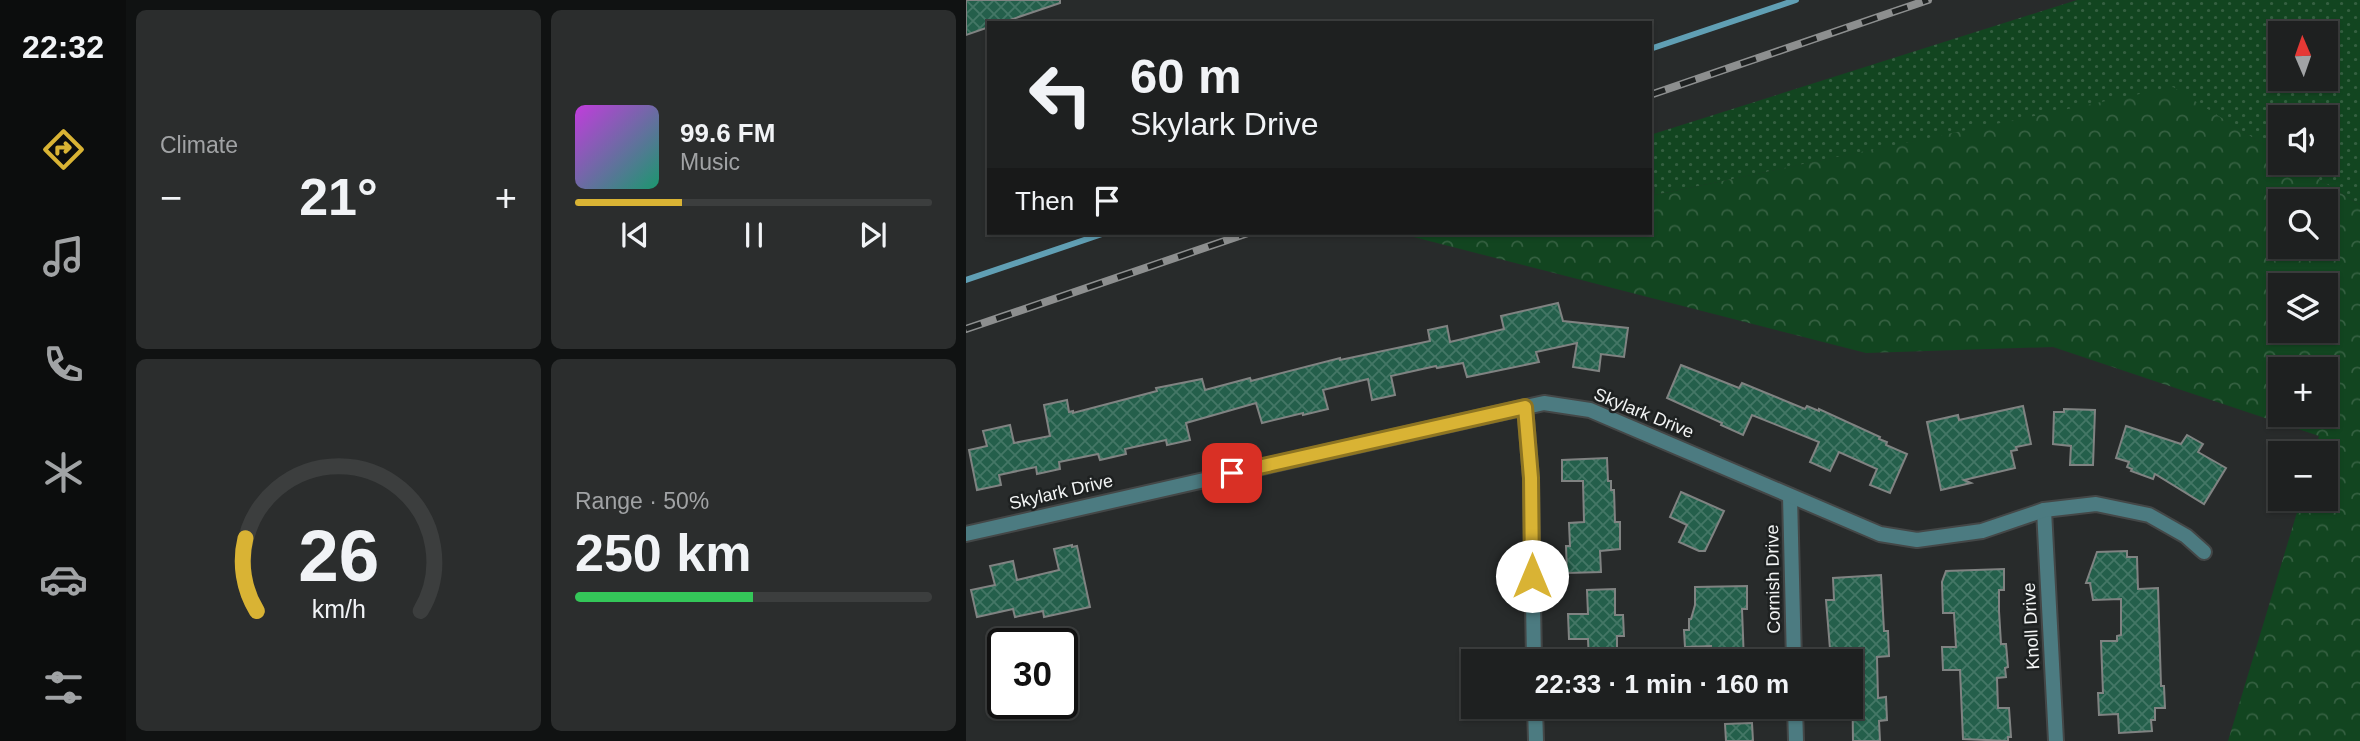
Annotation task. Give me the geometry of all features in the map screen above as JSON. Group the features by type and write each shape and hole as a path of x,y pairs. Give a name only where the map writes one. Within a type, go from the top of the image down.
{"street":[{"name":"Skylark Drive","path":"966,534 1544,404 1590,410 1880,534 1917,540 1982,531 2044,510 2096,504 2148,515 2186,536 2204,552"},
{"path":"1525,407 1531,478 1534,649"},
{"name":"Cornish Drive","path":"1790,496 1794,649"},
{"name":"Knoll Drive","path":"2044,510 2056,741"},
{"path":"1535,719 1536,741"},
{"path":"1795,719 1796,741"}],"green space":[{"path":"2077,0 2360,0 2360,205 2312,175 2338,175 2338,105 2268,105 2268,147 2173,88 1655,195 1652,134"},
{"path":"2173,87 2268,147 2268,175 2312,175 2334,189 2268,189 2268,259 2338,259 2338,191 2360,205 2360,741 2228,741 2297,511 2338,511 2338,441 2318,441 2319,436 2292,427 2338,427 2338,357 2268,357 2268,419 2053,347 1866,353 1406,235 1652,235 1652,171 1655,195"}],"building":[{"path":"966,0 1060,0 1060,3 1007,21 987,21 987,28 966,35"},
{"path":"1558,303 1563,321 1628,328 1624,357 1601,354 1599,371 1573,367 1577,343 1536,352 1539,362 1467,377 1463,363 1436,366 1391,376 1395,395 1372,400 1368,379 1323,390 1328,409 1262,423 1256,403 1186,423 1190,440 1167,445 1166,440 1125,449 1126,454 1100,460 1098,454 1059,462 1060,469 1037,474 1036,467 999,475 1001,485 977,490 969,450 987,446 983,431 1010,425 1014,443 1050,436 1044,405 1067,400 1069,412 1073,413 1157,391 1156,388 1202,379 1205,390 1250,378 1251,381 1340,358 1430,341 1428,330 1447,326 1450,342 1504,329 1501,316"},
{"path":"1681,365 1739,388 1742,383 1805,409 1807,406 1819,409 1880,437 1879,439 1887,442 1886,445 1907,454 1890,493 1870,485 1877,469 1839,452 1830,471 1810,462 1819,442 1752,415 1743,435 1667,398"},
{"path":"2023,406 2031,444 2016,447 2017,450 2011,451 2015,468 1964,480 1971,483 1941,490 1927,422 1958,415 1959,420"},
{"path":"2064,409 2095,410 2093,465 2070,465 2071,446 2053,444 2054,412 2064,412"},
{"path":"2126,426 2181,444 2187,435 2203,444 2198,452 2226,468 2204,504 2155,474 2153,479 2131,471 2132,469 2127,467 2129,462 2116,458"},
{"path":"1607,458 1608,481 1611,481 1611,490 1614,490 1615,522 1620,522 1620,549 1600,551 1601,572 1567,573 1569,523 1584,522 1583,481 1562,481 1562,460"},
{"path":"1681,492 1724,511 1705,551 1679,542 1687,525 1670,517"},
{"path":"1077,546 1090,607 1044,617 1043,611 1015,617 1013,609 977,617 971,590 995,585 990,566 1013,561 1017,580 1059,570 1054,549"},
{"path":"2127,551 2127,557 2137,557 2138,589 2158,588 2161,686 2164,686 2165,708 2155,708 2155,720 2151,720 2152,731 2119,733 2118,714 2099,715 2098,693 2103,693 2101,641 2117,641 2117,636 2121,635 2121,599 2093,600 2090,583 2086,583 2097,552"},
{"path":"2004,569 2004,590 1999,590 1999,611 2001,644 2006,644 2008,667 2005,668 2006,677 1997,678 1998,708 2009,708 2011,737 2008,737 2008,741 1963,739 1960,670 1943,670 1942,647 1956,647 1954,613 1943,613 1942,582 1946,571"},
{"path":"1881,575 1884,631 1888,631 1889,656 1877,657 1878,698 1886,697 1887,720 1879,721 1880,741 1853,741 1853,719 1863,719 1863,649 1830,649 1826,600 1834,600 1833,578"},
{"path":"1747,586 1747,609 1742,609 1744,649 1685,647 1684,630 1689,630 1689,619 1695,605 1695,587"},
{"path":"1615,589 1615,615 1623,615 1624,636 1617,636 1617,649 1588,649 1588,639 1569,639 1568,614 1588,614 1587,590"},
{"path":"1752,723 1753,741 1726,741 1725,724"}],"waterway":[{"path":"1652,48 1796,0"},
{"path":"966,280 1099,235"}],"railway":[{"path":"1652,94 1928,0"},
{"path":"966,329 1242,235"}],"route":[{"path":"1232,473 1525,407 1531,478 1532,576"}]}
